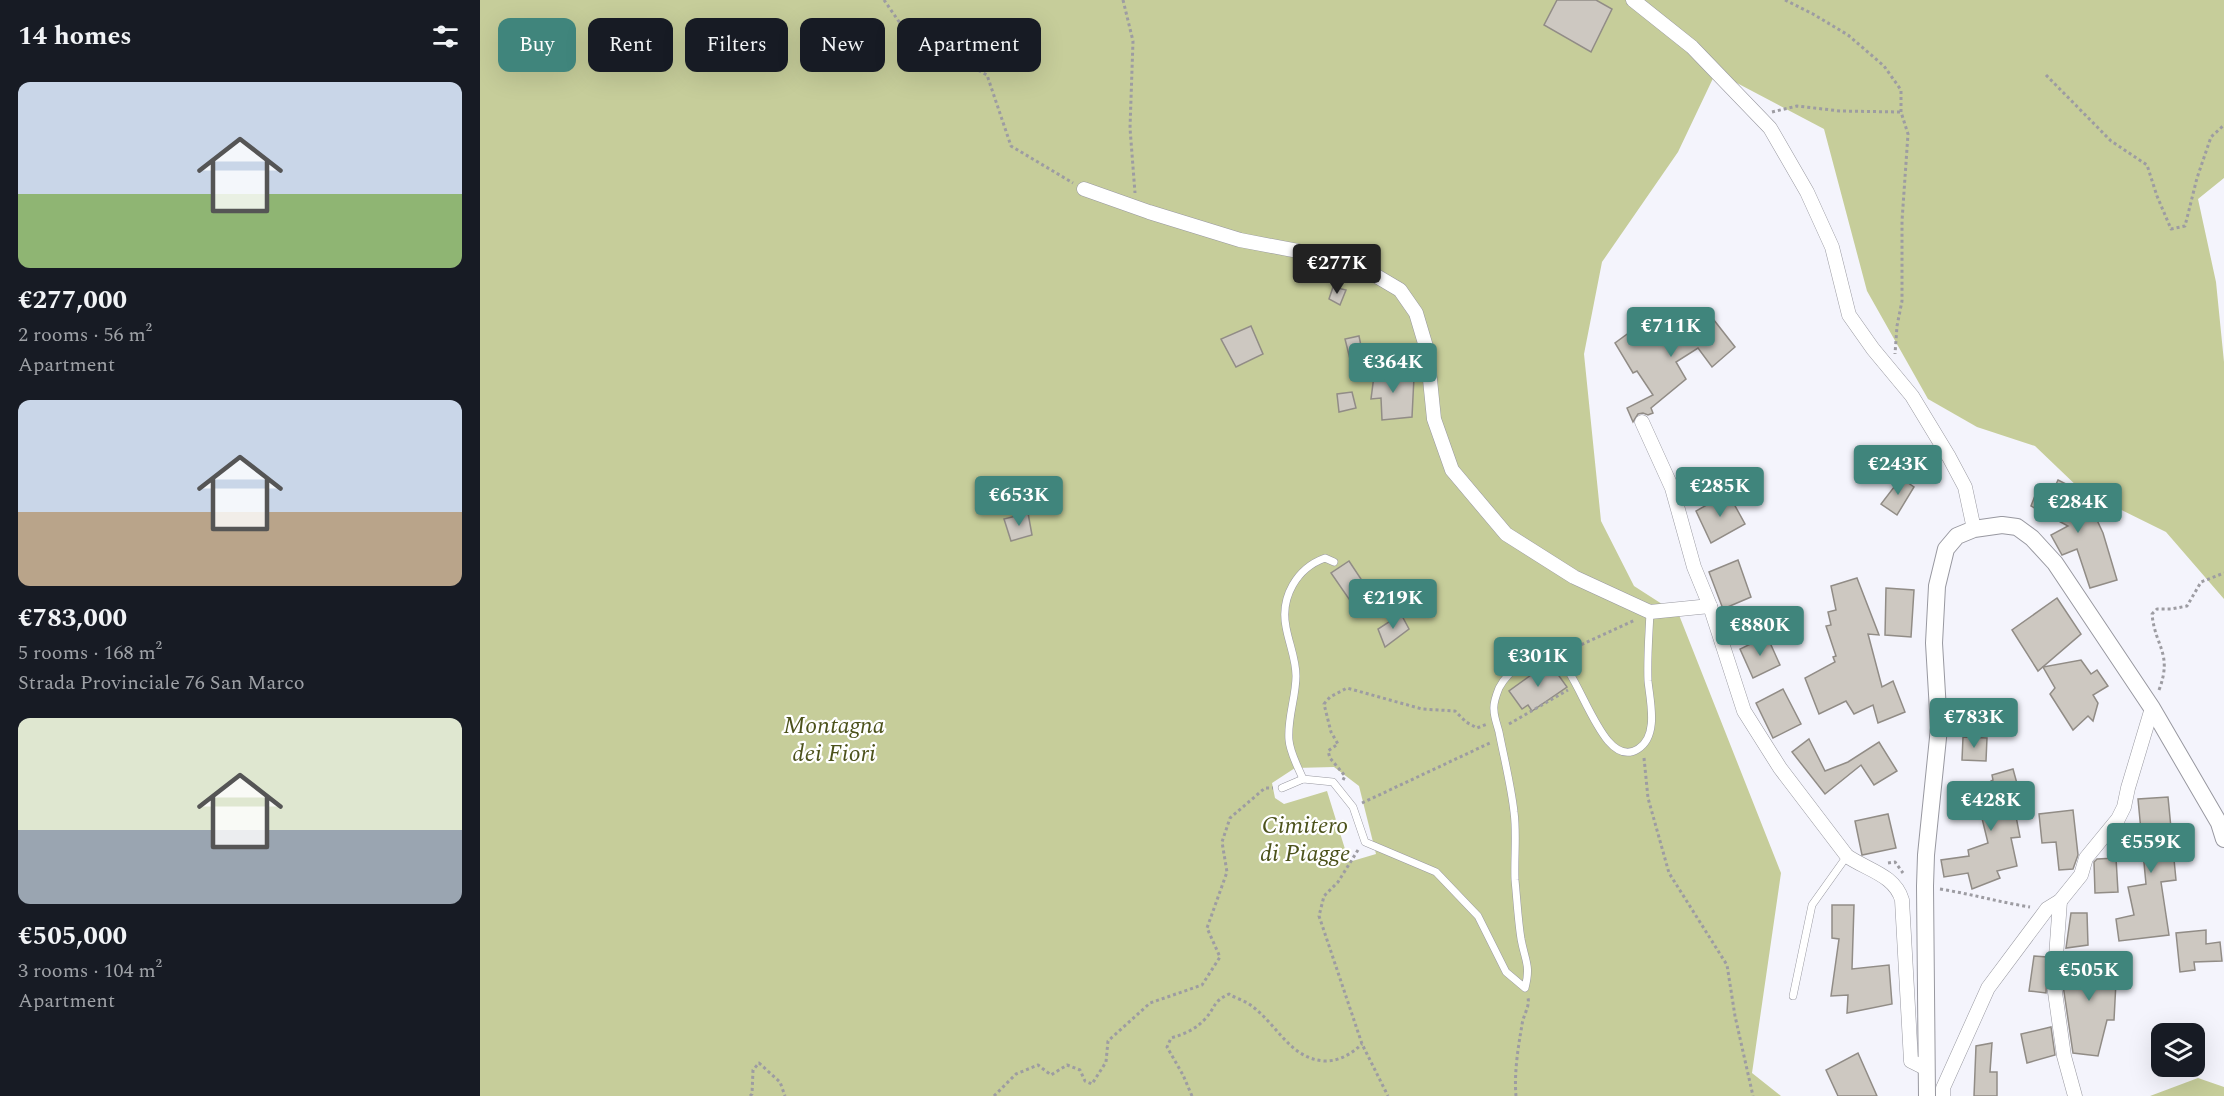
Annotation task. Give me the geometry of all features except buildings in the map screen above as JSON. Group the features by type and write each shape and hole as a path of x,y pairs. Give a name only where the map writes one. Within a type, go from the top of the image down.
{"street":[{"path":"1633,0 1692,47 1770,128 1807,192 1832,247 1849,315 1873,349 1912,396 1949,457 1965,487 1974,530"},
{"path":"1084,189 1240,240 1351,261 1400,290 1416,313 1427,350 1434,419 1452,470 1506,534 1574,577 1650,612 1710,606"},
{"path":"1642,422 1672,489 1694,567 1710,606 1744,711 1780,768 1847,856 1859,865 1886,878 1898,889 1902,900 1911,1061 1927,1069"},
{"path":"1927,1096 1925,886 1939,728 1934,643 1937,586 1946,549 1957,536 2002,525 2017,527 2032,538 2055,563 2152,708 2219,824 2224,839"},
{"path":"1943,1096 1942,1088 1988,988 2047,909 2060,901 2081,875 2086,858 2118,819 2124,807 2152,708"},
{"path":"2060,901 2054,985 2064,1056 2075,1096"}],"lane":[{"path":"1303,779 1289,740 1296,675 1294,654 1285,625 1286,600 1296,578 1312,562 1325,558 1334,562"},
{"path":"1282,788 1303,779 1333,782 1353,807 1365,842 1436,872 1478,916 1506,972 1525,988 1529,971 1521,939 1515,880 1514,813 1493,708 1500,687 1524,661 1545,654 1555,657 1564,664 1577,684 1589,713 1615,747 1621,752 1630,753 1643,745 1649,736 1651,722 1648,671 1650,612"},
{"path":"1793,996 1812,905 1847,856"}],"path":[{"path":"884,0 902,26 952,57 987,75 1011,146 1084,189"},
{"path":"1123,0 1133,41 1130,128 1136,206"},
{"path":"1785,0 1848,35 1884,66 1901,90 1901,112 1908,134 1902,220 1902,301 1897,326 1893,372"},
{"path":"2046,75 2111,141 2147,165 2171,229 2185,226 2197,178 2211,137 2224,125"},
{"path":"1763,122 1774,110 1797,106 1840,111 1901,112"},
{"path":"2152,708 2165,673 2163,652 2153,624 2152,614 2157,609 2187,606 2202,582 2224,573"},
{"path":"1555,657 1650,612"},
{"path":"1353,807 1492,742 1498,726 1511,723 1577,684"},
{"path":"1335,785 1346,776 1330,758 1328,751 1338,744 1331,732 1324,704 1330,697 1347,688 1422,709 1455,711 1466,722 1477,728 1486,725 1496,717"},
{"path":"1643,745 1648,798 1669,873 1727,964 1735,1016 1753,1096"},
{"path":"994,1096 1017,1074 1038,1065 1051,1075 1067,1065 1080,1070 1085,1081 1092,1084 1106,1062 1108,1041 1150,1004 1202,985 1220,957 1207,928 1227,872 1222,842 1230,818 1265,788 1282,788"},
{"path":"1365,842 1338,882 1324,896 1318,916 1362,1044 1388,1096"},
{"path":"1886,878 1888,862 1894,862 1906,878"},
{"path":"1925,886 1984,897 1994,902 2047,909"},
{"path":"1516,1096 1515,1083 1522,1022 1529,1004 1525,988"},
{"path":"1192,1096 1167,1047 1171,1038 1190,1032 1206,1018 1216,1000 1228,994 1249,1004 1293,1049 1312,1060 1335,1061 1352,1053 1362,1044"},
{"path":"750,1096 753,1070 759,1063 780,1082 785,1096"}],"green space":[{"path":"480,0 2224,0 2224,178 2198,199 2216,282 2224,362 2224,599 2166,532 2081,490 2035,446 1977,427 1928,399 1867,291 1824,129 1716,72 1678,152 1602,262 1584,354 1601,521 1634,586 1679,615 1781,873 1752,1073 1781,1096 480,1096","holes":["1334,767 1359,786 1376,854 1349,862 1327,791 1284,804 1275,798 1272,783 1295,768"]},
{"path":"2198,1078 2224,1087 2224,1096 2150,1096"}],"park label":[{"name":"Montagna dei Fiori","path":"834,740"},
{"name":"Cimitero di Piagge","path":"1305,840"}]}
